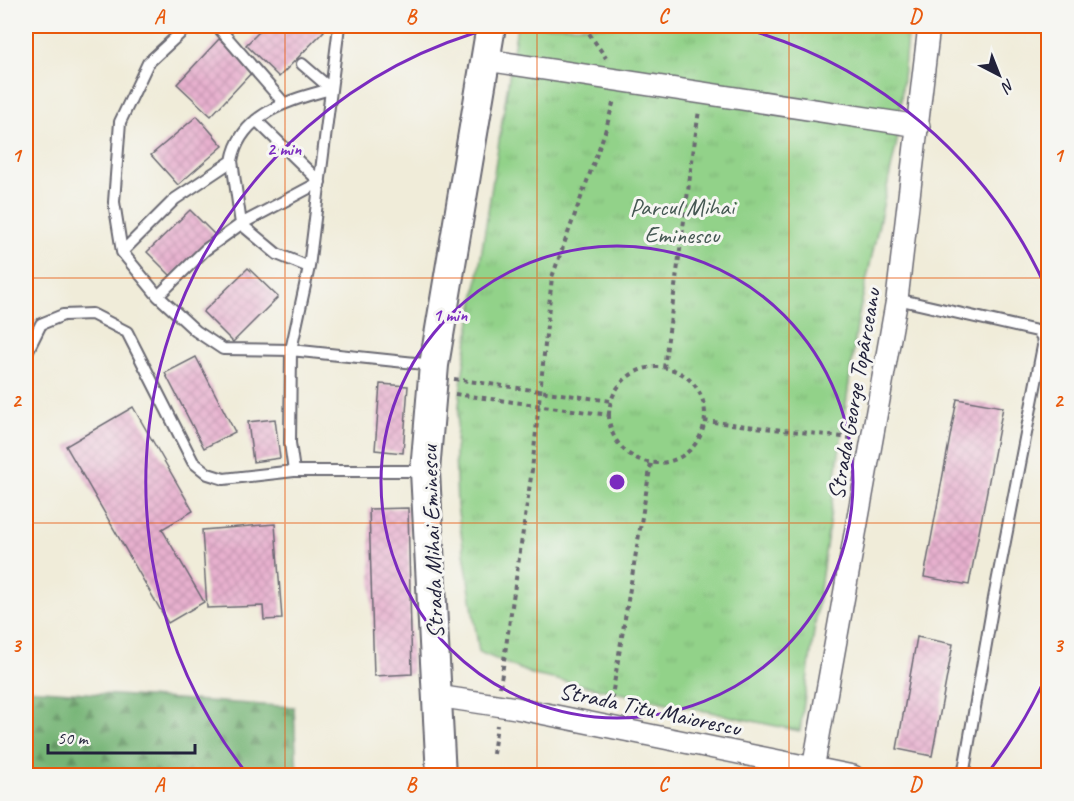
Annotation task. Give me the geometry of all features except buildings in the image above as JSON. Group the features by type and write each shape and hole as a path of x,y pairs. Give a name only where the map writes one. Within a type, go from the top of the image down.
{"main road":[{"name":"Strada Mihai Eminescu","path":"441,776 425,471 433,377 491,26"}],"street":[{"name":"Strada George Topârceanu","path":"813,769 897,299 929,26"},
{"path":"486,60 919,126"},
{"name":"Strada Titu Maiorescu","path":"437,696 499,705 853,776"}],"lane":[{"path":"188,26 148,63 120,122 114,202 122,252 158,296 196,331 223,349 291,350 433,377"},
{"path":"217,26 283,102"},
{"path":"294,471 290,443 291,350 309,267 339,26"},
{"path":"302,64 331,89"},
{"path":"309,267 277,254 241,224 232,161 234,147 256,120 283,102 331,89"},
{"path":"256,120 320,182"},
{"path":"122,252 175,199 232,161"},
{"path":"158,296 205,250 241,224 320,182"},
{"path":"897,299 1037,331 1042,336 1043,346 994,598 963,776"},
{"path":"27,352 41,324 63,315 92,314 127,332 193,462 208,474 224,478 294,471 425,471"}],"path":[{"path":"494,754 505,644 532,470 552,278 605,132 620,79 584,26"},
{"path":"664,368 702,92"},
{"path":"664,368 685,375 696,386 703,400 703,430 695,444 683,456 668,462 651,463 635,459 622,449 613,435 609,415 616,388 627,377 640,369 664,368"},
{"path":"433,377 611,401"},
{"path":"433,377 609,415"},
{"path":"704,421 872,440"},
{"path":"607,726 651,463"}],"green space":[{"name":"Parcul Mihai Eminescu","path":"517,26 908,26 897,142 858,319 800,731 534,675 479,652 457,506 455,452 461,384"},
{"path":"26,689 294,707 297,775 26,775"}]}
